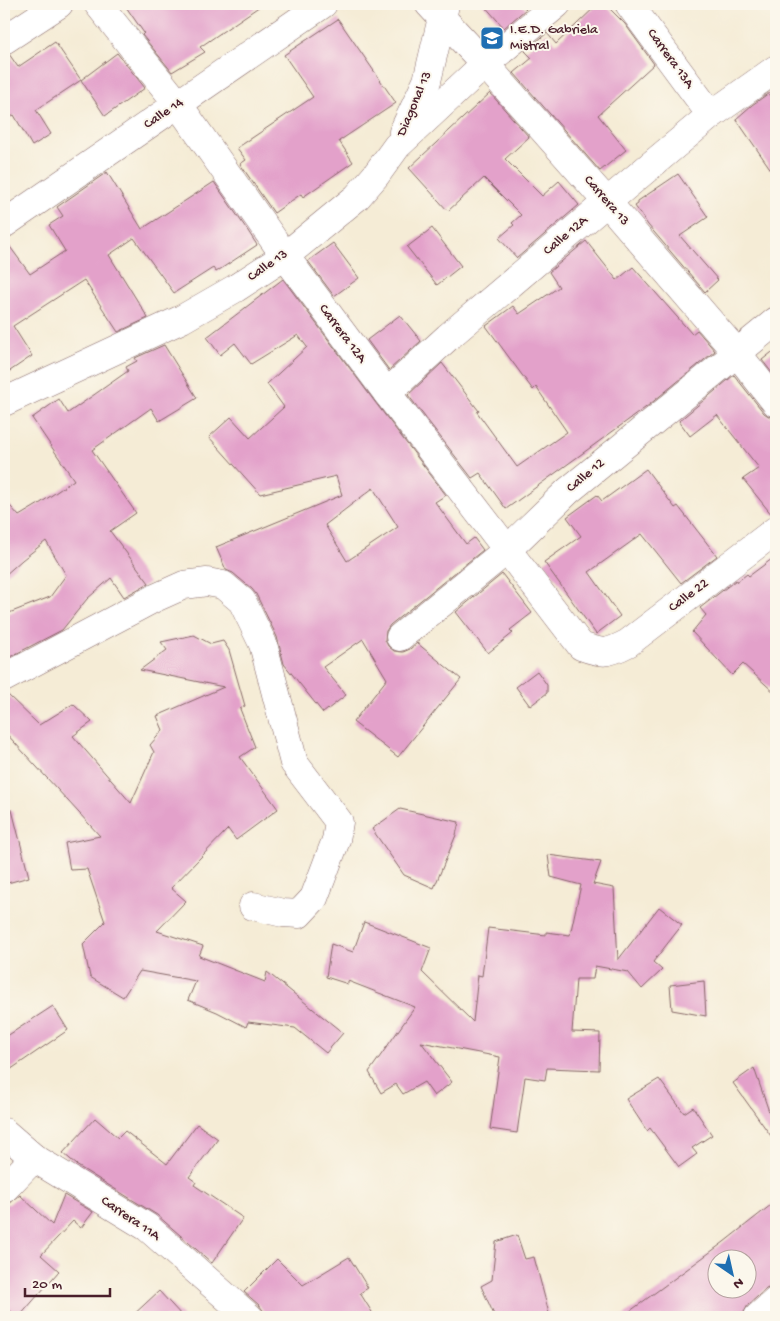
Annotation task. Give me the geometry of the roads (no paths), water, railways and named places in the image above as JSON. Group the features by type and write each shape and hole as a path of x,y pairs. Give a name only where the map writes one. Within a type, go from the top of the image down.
{"street":[{"path":"4,40 59,4"},
{"name":"Carrera 12A","path":"98,4 178,104 284,256 581,646 598,652"},
{"name":"Calle 14","path":"4,224 323,4"},
{"name":"Calle 13","path":"4,402 182,319 236,288 284,256 357,197 397,146 485,64 557,4"},
{"name":"Carrera 13A","path":"629,4 711,115"},
{"name":"Carrera 13","path":"439,9 737,353 776,403"},
{"name":"Diagonal 13","path":"397,146 427,81 439,9"},
{"name":"Calle 12A","path":"387,393 448,337 711,115 776,69"},
{"name":"Calle 12","path":"400,637 507,550 568,491 776,321"},
{"name":"Calle 22","path":"598,652 614,650 628,643 776,530"},
{"path":"4,678 155,598 184,585 207,582 223,585 242,601 263,644 294,763 339,822 336,840 314,898 299,914 283,913 253,906"},
{"name":"Carrera 11A","path":"4,1132 34,1158 147,1227 240,1314"},
{"path":"4,1189 34,1158"},
{"path":"758,1317 776,1301"}],"place":[{"name":"I.E.D. Gabriela Mistral","path":"492,38"}]}
